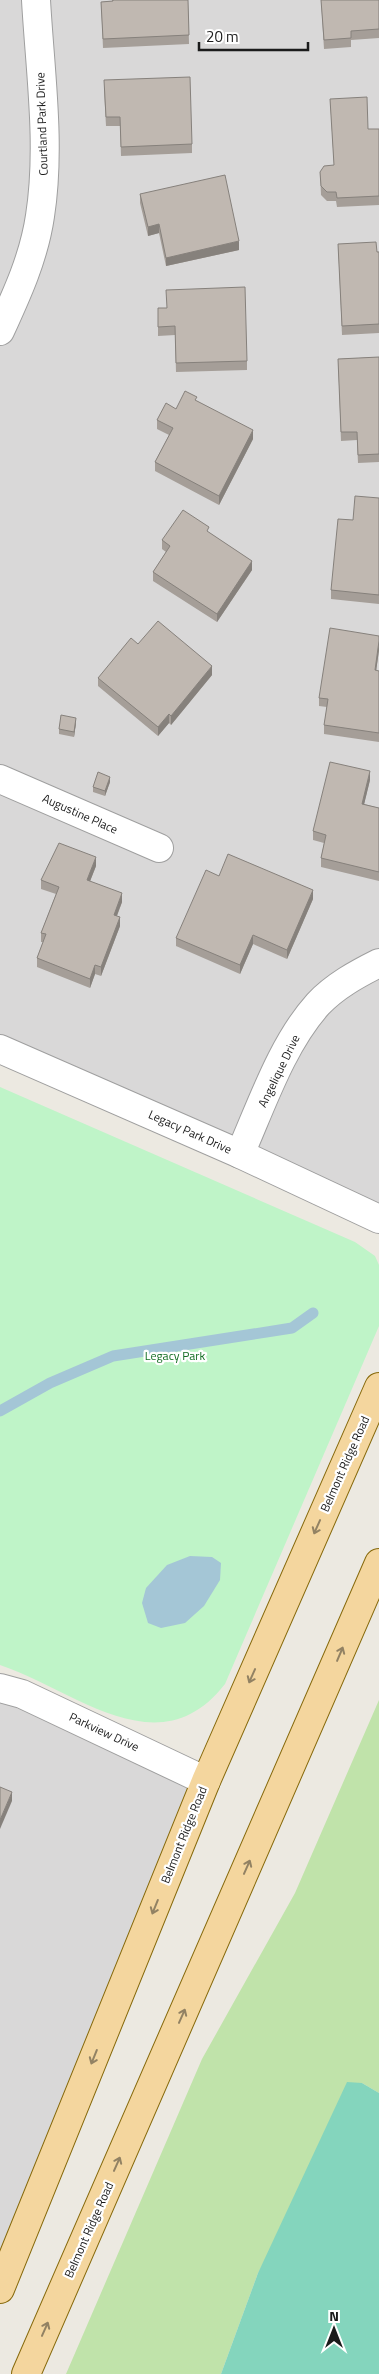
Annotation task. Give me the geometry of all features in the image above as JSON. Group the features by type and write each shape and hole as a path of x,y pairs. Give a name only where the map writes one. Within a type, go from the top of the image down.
{"main road":[{"name":"Belmont Ridge Road","path":"0,2288 206,1780 379,1387"},
{"name":"Belmont Ridge Road","path":"26,2374 379,1563"}],"street":[{"name":"Courtland Park Drive","path":"0,331 24,277 40,218 45,164 36,0"},
{"name":"Augustine Place","path":"0,779 159,848"},
{"name":"Angelique Drive","path":"240,1154 292,1038 319,1003 351,977 379,963"},
{"name":"Legacy Park Drive","path":"0,1049 240,1154 379,1219"},
{"name":"Parkview Drive","path":"0,1688 22,1694 206,1780"}],"shaded area":[{"path":"0,0 379,0 379,1219 0,1049"},
{"path":"0,1688 206,1781 0,2289"}],"green space":[{"name":"Legacy Park","path":"0,1087 355,1242 375,1256 379,1265 379,1326 225,1684 199,1709 173,1720 145,1722 116,1716 0,1665"},
{"path":"379,1700 379,2093 362,2083 258,2273 221,2374 66,2374 202,2059 295,1893"},
{"path":"347,2082 362,2083 379,2093 379,2374 221,2374 258,2273"}],"water":[{"path":"190,1556 212,1557 221,1563 220,1580 204,1606 185,1623 161,1628 148,1623 142,1603 146,1588 167,1565"}],"building":[{"path":"113,0 188,0 189,35 103,39 101,2"},
{"path":"321,0 379,0 379,29 351,31 351,38 324,40"},
{"path":"190,77 192,144 121,147 120,117 106,117 104,80"},
{"path":"367,97 368,129 379,129 379,196 337,198 336,192 327,192 321,186 320,172 324,166 334,165 330,99"},
{"path":"225,175 239,241 166,258 159,224 148,227 140,194"},
{"path":"376,242 377,252 379,252 379,324 342,326 338,244"},
{"path":"245,287 247,361 176,363 175,326 158,327 158,308 167,308 166,290"},
{"path":"379,357 379,454 358,455 357,432 341,432 338,359"},
{"path":"185,391 197,397 195,400 253,430 219,496 155,462 173,428 157,420 166,403 176,409"},
{"path":"355,496 379,498 379,595 331,590 338,519 353,520"},
{"path":"183,510 209,527 207,531 252,561 217,614 153,572 170,546 162,540"},
{"path":"158,621 212,666 171,716 169,714 158,727 98,678 131,638 138,644"},
{"path":"330,628 379,636 375,670 379,671 379,733 324,725 328,699 319,698"},
{"path":"61,715 76,718 74,732 59,729"},
{"path":"330,762 370,771 362,804 379,808 379,872 321,858 326,835 313,831"},
{"path":"98,772 110,777 105,791 93,787"},
{"path":"59,843 96,857 87,880 122,893 114,915 120,917 101,967 95,965 90,979 37,958 46,934 41,933 59,887 41,880"},
{"path":"228,854 313,890 287,950 253,935 240,965 176,938 206,870 219,876"},
{"path":"0,1787 12,1792 0,1820"}],"waterway":[{"path":"0,1411 50,1383 113,1356 292,1328 313,1313"}]}
